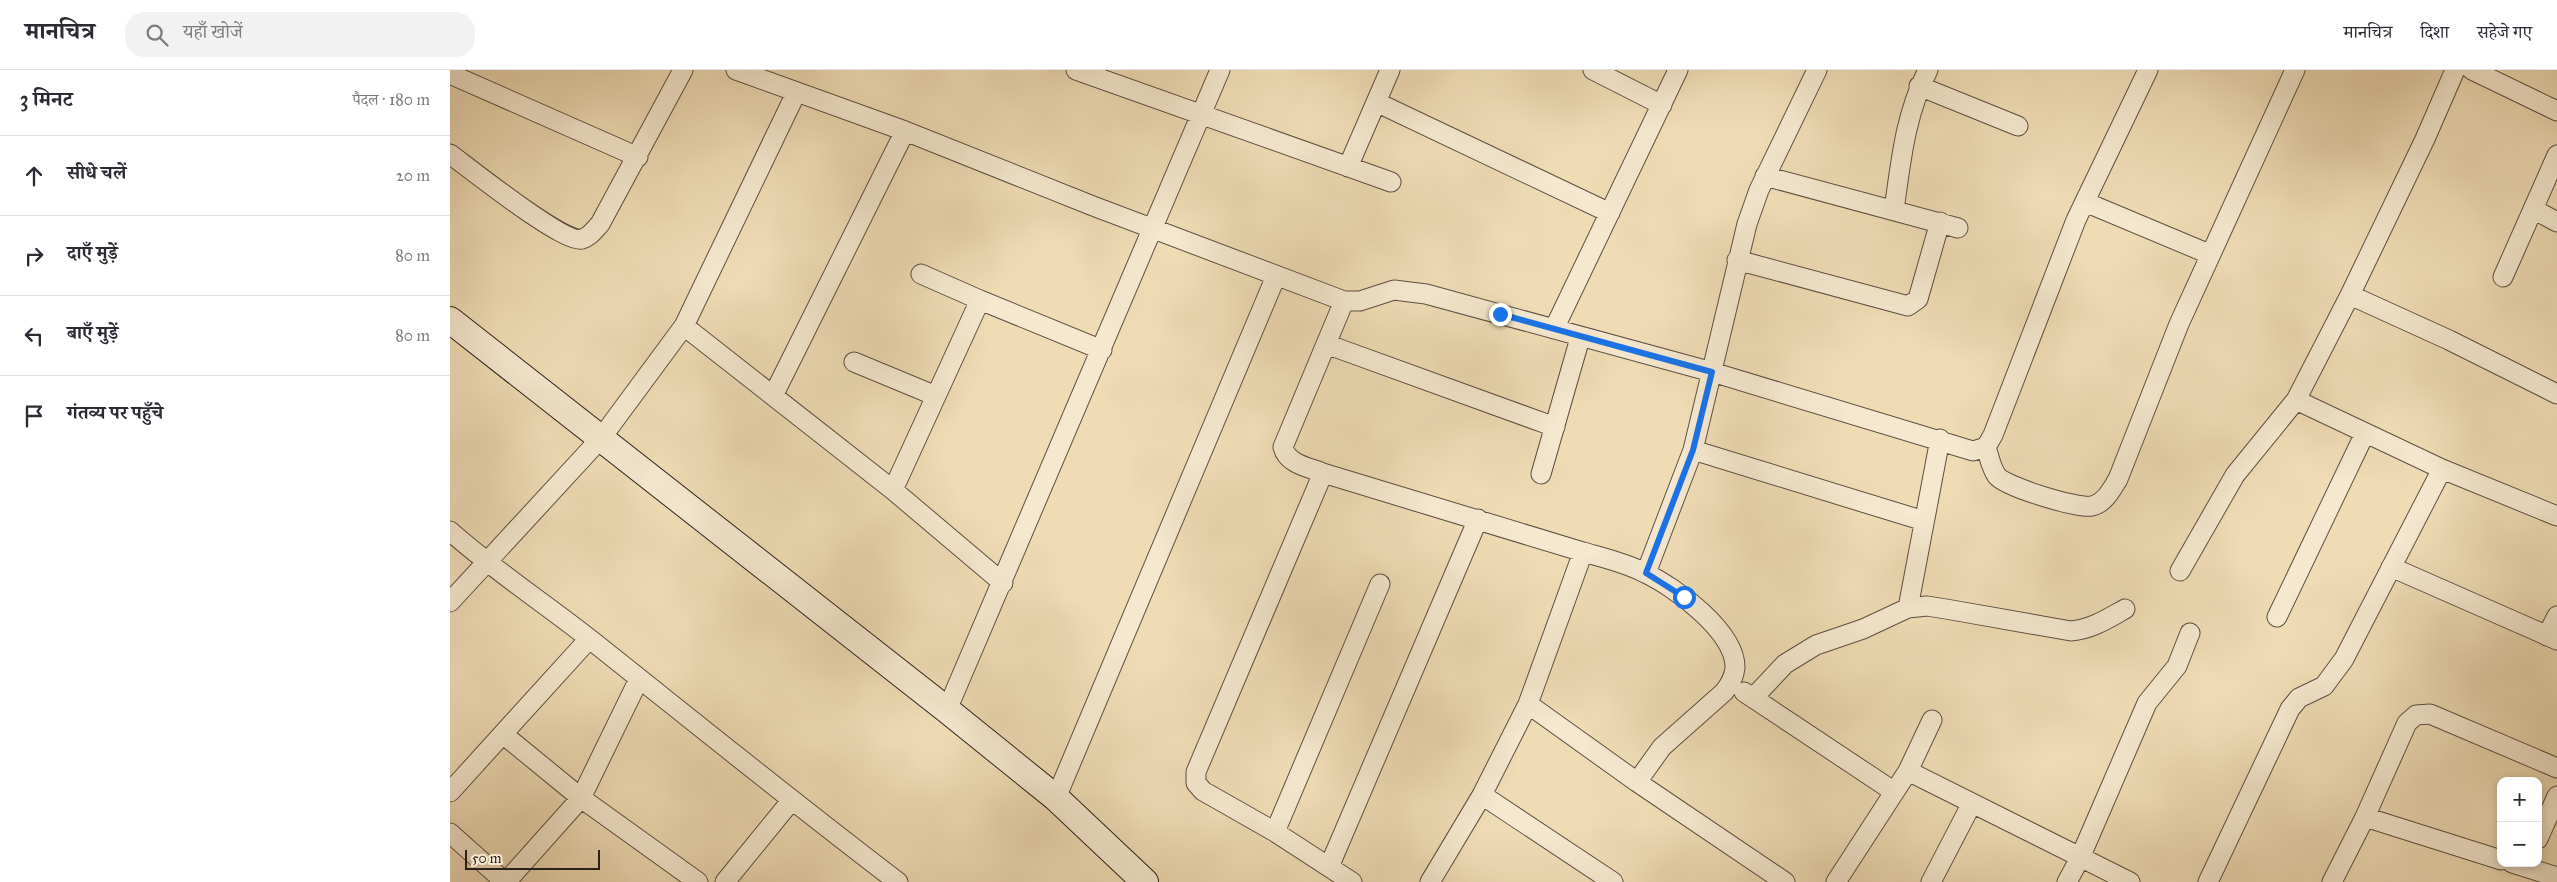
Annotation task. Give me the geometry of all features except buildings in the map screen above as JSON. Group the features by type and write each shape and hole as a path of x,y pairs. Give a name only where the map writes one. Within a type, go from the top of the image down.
{"street":[{"path":"450,154 530,213 571,238 582,239 592,233 600,224 638,157 683,70"},
{"path":"736,70 796,93 905,130 1151,229 1344,301 1360,300 1394,290 1409,291 1712,372 1940,439 1973,451 1986,447"},
{"path":"1077,70 1391,182"},
{"path":"947,710 1003,583 1151,229 1220,70"},
{"path":"1348,167 1390,70"},
{"path":"1593,70 1662,105"},
{"path":"1554,330 1678,70"},
{"path":"1646,573 1693,450 1747,224 1765,176 1817,70"},
{"path":"2148,70 2076,220 2000,418 1986,447 1992,467 2003,482 2078,506 2093,506 2101,501 2118,479 2179,324 2209,254 2295,70"},
{"path":"2180,571 2235,475 2296,400 2350,295 2425,138 2455,70"},
{"path":"2472,70 2557,111"},
{"path":"450,74 638,157"},
{"path":"1894,210 1905,131 1924,78 2018,126"},
{"path":"450,602 602,437 684,326 796,93"},
{"path":"1376,102 1610,213"},
{"path":"773,396 905,130"},
{"path":"2503,277 2535,210 2557,154"},
{"path":"1737,260 1908,306 1918,299 1949,225 1765,176"},
{"path":"2085,202 2209,254"},
{"path":"2535,210 2557,222"},
{"path":"921,274 1102,350"},
{"path":"1056,798 1276,276"},
{"path":"2350,295 2449,340 2557,394"},
{"path":"893,490 980,300"},
{"path":"1344,301 1283,447 1284,455 1291,461 1323,473 1646,573 1684,597 1704,613 1732,654 1735,669 1730,684 1724,692 1662,747 1637,782"},
{"path":"450,320 602,437 1056,798 1145,882"},
{"path":"684,326 893,490 1003,583"},
{"path":"1542,474 1580,338"},
{"path":"1326,344 1555,426"},
{"path":"854,362 936,396"},
{"path":"2296,400 2442,469 2557,516"},
{"path":"2277,617 2365,433"},
{"path":"1908,608 1940,439"},
{"path":"1693,450 1924,521"},
{"path":"2208,882 2290,708 2299,698 2324,686 2333,675 2442,469"},
{"path":"1323,473 1196,772 1196,783 1203,791 1275,832 1352,882"},
{"path":"1329,867 1478,520"},
{"path":"450,531 485,562 589,639 791,802 898,882"},
{"path":"1430,882 1482,795 1528,704 1583,552"},
{"path":"2391,567 2552,638 2557,616"},
{"path":"1275,832 1380,584"},
{"path":"1754,697 1785,664 1800,653 1908,608 1933,607 2071,631 2099,624 2125,609"},
{"path":"2067,882 2080,858 2147,704 2177,666 2190,633"},
{"path":"450,792 504,735 589,639"},
{"path":"450,834 505,882 581,798 639,679"},
{"path":"1730,684 1754,697 1893,791"},
{"path":"1528,704 1637,782 1785,882"},
{"path":"2332,882 2407,723 2416,714 2430,714 2557,768"},
{"path":"1836,882 1908,770 1932,720"},
{"path":"504,735 581,798 689,879"},
{"path":"1908,770 2130,882"},
{"path":"1482,795 1587,875 1613,882"},
{"path":"2542,830 2557,796"},
{"path":"725,882 791,802"},
{"path":"1931,882 1972,803"},
{"path":"2364,817 2497,859"},
{"path":"2519,869 2557,877"}],"route":[{"path":"1500,314 1580,338 1712,372 1693,450 1646,573 1684,597"}]}
